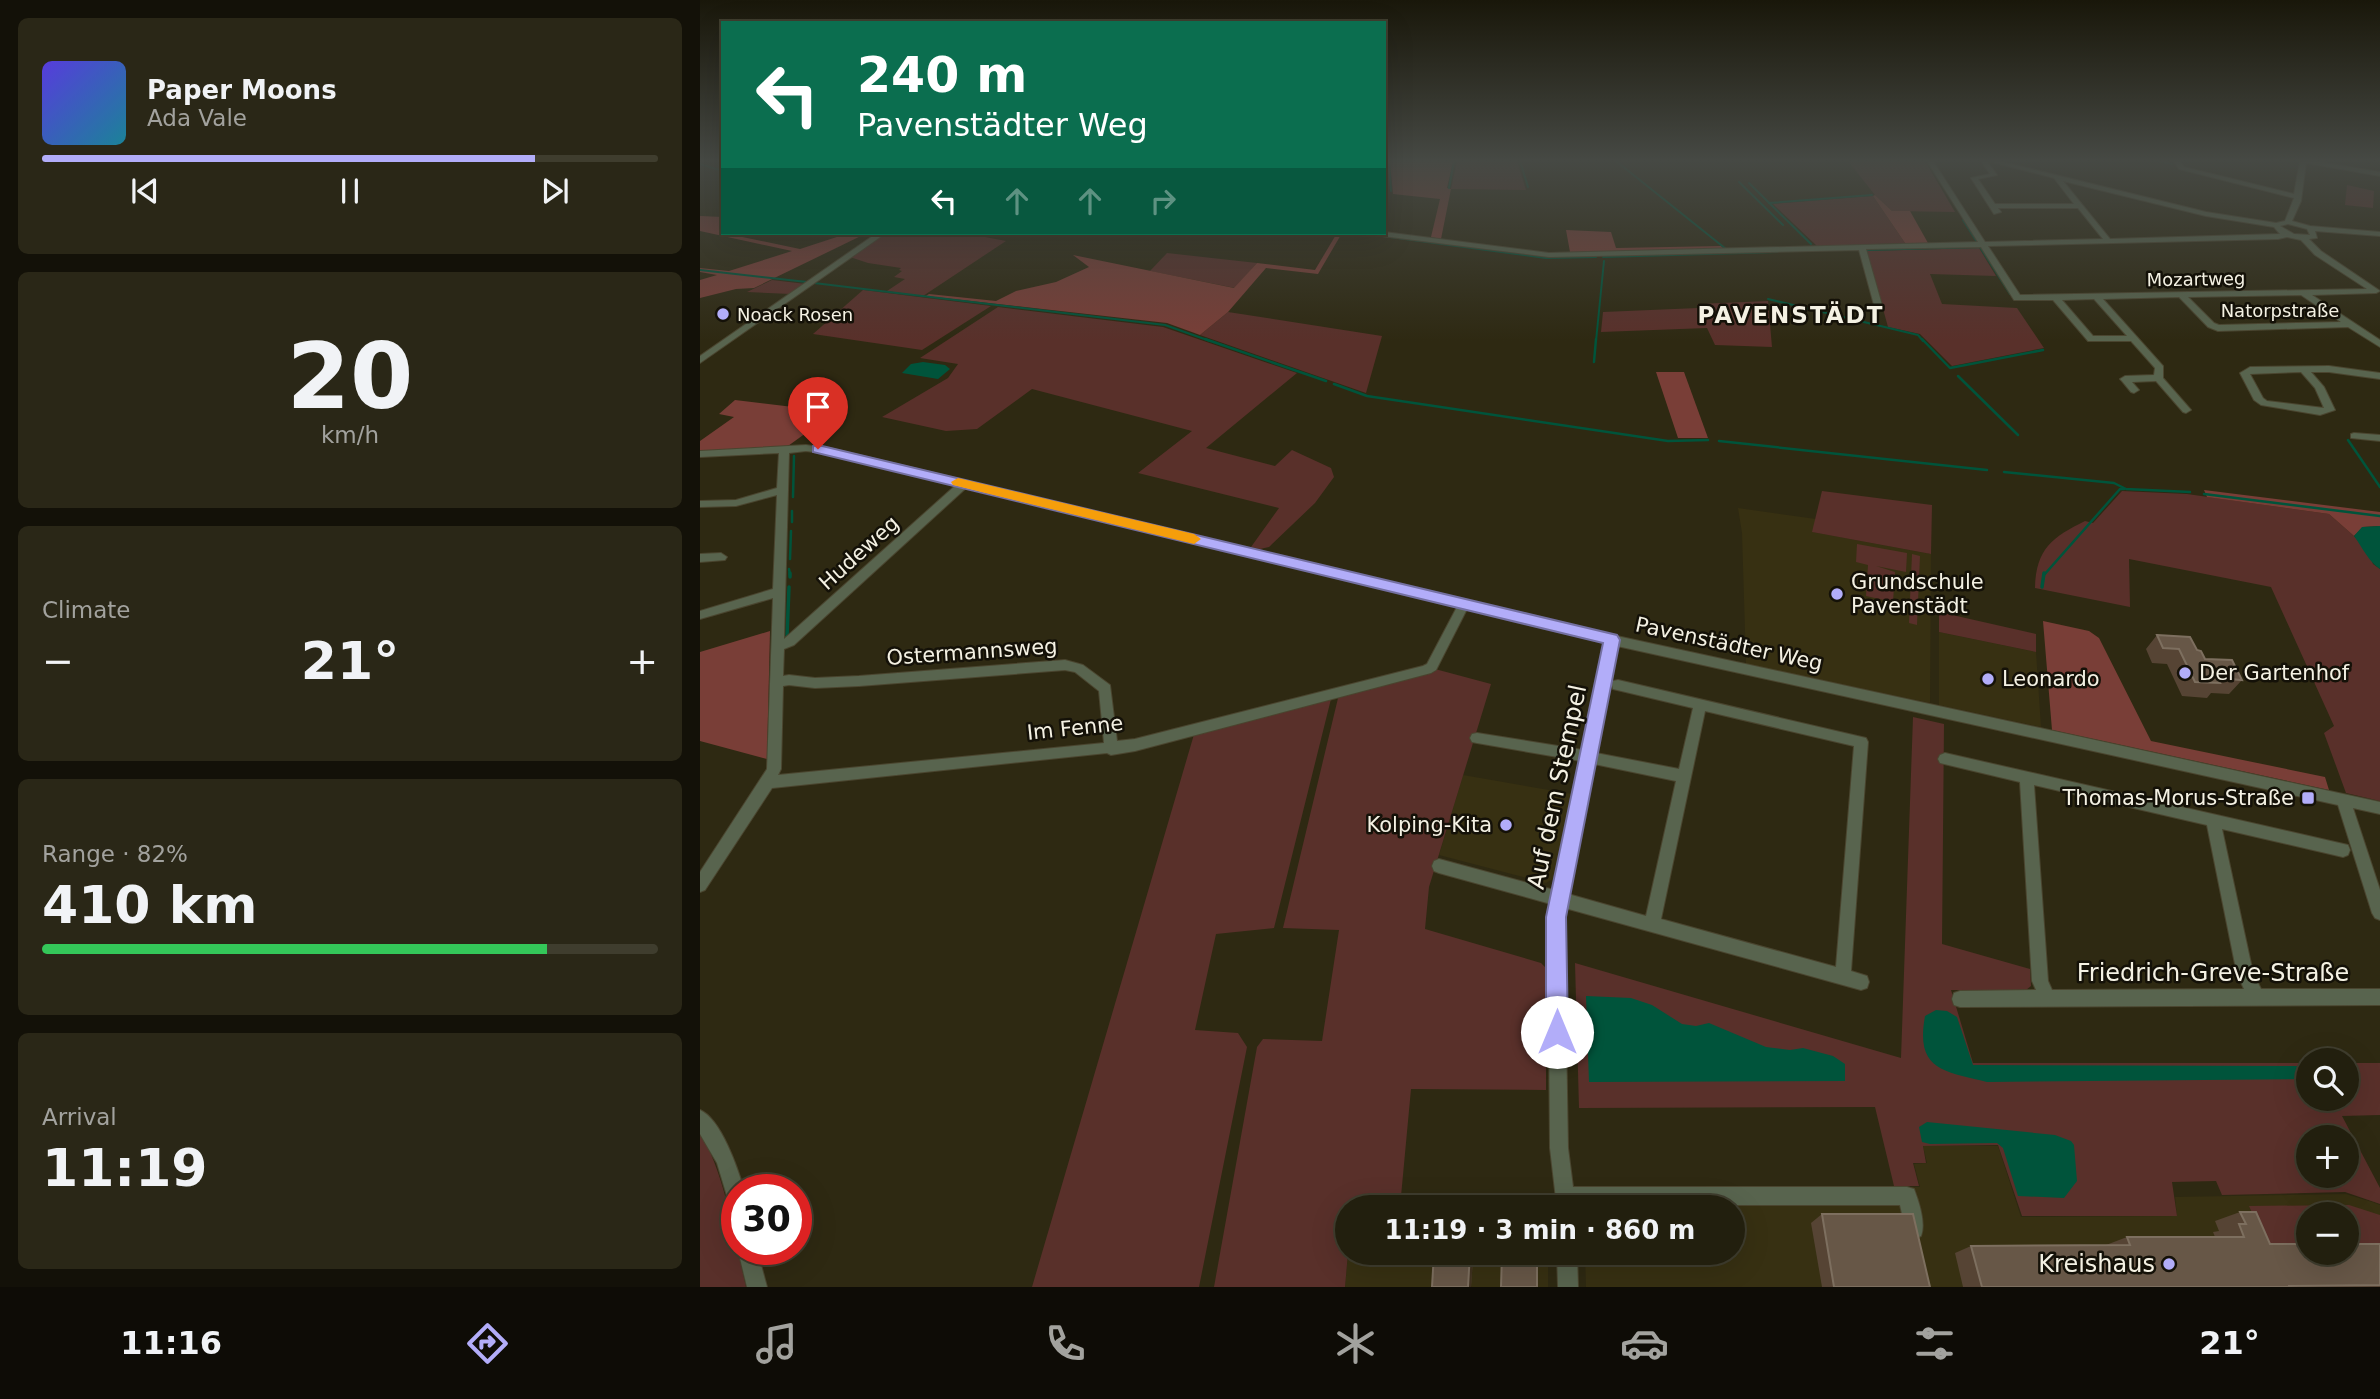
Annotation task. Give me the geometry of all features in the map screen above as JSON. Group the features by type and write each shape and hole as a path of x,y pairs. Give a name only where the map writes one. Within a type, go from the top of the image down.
{"street":[{"path":"1968,221 2017,298"},
{"path":"2092,221 2109,242"},
{"path":"2251,221 2276,225 2293,223 2312,230 2380,234"},
{"path":"2276,225 2277,230 2303,238 2312,237 2312,230"},
{"path":"1386,235 1549,255 2109,242 2278,237 2286,234"},
{"path":"700,360 879,235"},
{"path":"2303,238 2318,253 2378,292"},
{"path":"1863,248 1878,305"},
{"name":"Mozartweg","path":"2017,298 2378,292"},
{"path":"2303,293 2380,344"},
{"name":"Natorpstraße","path":"2181,295 2211,326 2217,328 2350,324"},
{"path":"2097,297 2160,368 2158,379"},
{"path":"2056,298 2091,339 2134,338"},
{"path":"2304,370 2319,387 2330,410 2319,412 2264,403 2259,400 2245,373 2250,370 2329,369 2380,376"},
{"path":"2134,390 2125,379 2158,379 2186,410"},
{"path":"2354,436 2380,438"},
{"path":"700,885 774,769 782,491 784,453 787,449"},
{"name":"Pavenstädter Weg","path":"700,454 818,449 1612,640 2380,808"},
{"name":"Hudeweg","path":"777,646 790,642 964,484"},
{"path":"700,504 736,503 782,491"},
{"path":"700,558 721,557"},
{"path":"700,615 778,592"},
{"name":"Im Fenne","path":"768,782 1135,745 1427,670 1432,667 1464,604"},
{"name":"Auf dem Stempel","path":"1565,1195 1559,1148 1556,917 1612,640"},
{"name":"Ostermannsweg","path":"776,683 789,680 815,684 1065,665 1079,668 1105,689 1111,749"},
{"path":"1618,685 1861,742 1843,976"},
{"path":"1652,924 1700,704"},
{"path":"1477,738 1683,776"},
{"path":"1945,759 2343,850"},
{"path":"2027,778 2040,981 2047,998"},
{"path":"2343,799 2380,913"},
{"path":"2213,821 2245,974 2256,997"},
{"path":"1439,866 1861,982"},
{"name":"Friedrich-Greve-Straße","path":"1960,999 2380,997"},
{"path":"700,1119 715,1138 730,1174"},
{"name":"Auf dem Stempel","path":"1745,1199 1906,1196 1919,1250"},
{"path":"752,1265 757,1287"},
{"path":"1567,1265 1568,1287"}],"shaded area":[{"path":"700,221 721,221 721,235 800,249 843,235 863,235 754,288 736,289 700,298 700,280 717,275 700,272 700,268 729,271 792,251 700,231"},
{"path":"1435,221 1445,221 1441,239 1431,237"},
{"path":"1791,221 1890,221 1905,243 1817,246"},
{"path":"1890,221 1916,221 1928,243 1905,243"},
{"path":"1566,230 1611,232 1616,248 1721,246 1724,249 1570,252"},
{"path":"882,235 974,235 1006,241 923,296 887,291 905,279 894,277 902,271 899,270 901,268 850,257"},
{"path":"1336,235 1341,235 1318,274 1266,268 1228,312 1200,335 1167,323 926,296 929,294 996,301 1016,291 1056,282 1089,267 1073,255 1234,288 1257,263 1315,270"},
{"path":"1979,248 1996,276 1930,274 1942,304 2017,308 2044,348 1952,366 1920,334 1888,327 1867,251"},
{"path":"1167,253 1257,263 1235,288 1150,271"},
{"path":"772,280 806,284 791,294 747,292"},
{"path":"863,290 991,306 922,350 813,334"},
{"path":"1768,301 1772,347 1715,345 1707,328 1601,332 1603,312 1698,308 1697,304"},
{"path":"998,307 1163,327 1297,373 1206,448 1275,466 1292,450 1331,468 1334,477 1315,503 1269,547 1260,549 1251,547 1279,508 1138,473 1192,431 1032,389 977,429 946,431 882,417 948,378 958,364 920,358"},
{"path":"1228,312 1382,336 1366,393 1200,335"},
{"path":"923,362 945,365 950,369 938,379 902,373 911,364"},
{"path":"1656,372 1684,372 1708,438 1678,438"},
{"path":"735,400 835,412 788,446 700,451 700,441 734,417 719,414"},
{"path":"2204,490 2380,512 2380,526 2363,527 2354,536 2329,514 2207,497"},
{"path":"1822,491 1932,505 1931,554 1812,532"},
{"path":"2122,491 2187,494 2329,514 2369,553 2373,564 2380,569 2380,801 2346,793 2324,733 2334,726 2271,587 2129,559 2130,607 2035,588 2039,563 2048,546 2085,521 2093,523"},
{"name":"Grundschule Pavenstädt","path":"1738,508 1816,519 1813,532 1931,554 1930,703 1746,664 1742,533"},
{"path":"2380,526 2380,569 2354,536 2362,527"},
{"path":"1857,544 1907,553 1906,572 1876,566 1895,572 1893,602 1866,596 1868,565 1856,562"},
{"path":"1912,554 1920,556 1917,625 1909,623"},
{"path":"1939,612 2036,634 2036,652 1939,632"},
{"path":"2043,621 2089,631 2099,638 2151,741 2325,777 2329,790 2052,730"},
{"path":"770,631 767,759 700,741 700,652"},
{"name":"Leonardo","path":"1939,632 2036,652 2041,727 1939,705"},
{"path":"1435,669 1491,684 1429,887 1425,929 1541,963 1546,968 1546,1090 1411,1089 1401,1195 1335,1195 1335,1265 1347,1265 1345,1287 1214,1287 1257,1047 1263,1039 1322,1041 1339,930 1283,928 1339,694"},
{"path":"1332,695 1274,928 1216,934 1195,1030 1238,1033 1247,1047 1199,1287 1032,1287 1195,731"},
{"path":"1913,717 1944,724 1942,944 2030,969 2031,986 2026,990 1951,990 1973,1063 2296,1063 2296,1111 2359,1111 2359,1063 2380,1063 2380,1115 2342,1116 2347,1125 2296,1125 2296,1188 2359,1188 2359,1148 2380,1188 2380,1204 2345,1192 2222,1195 2216,1181 2172,1182 2177,1216 2022,1216 1998,1145 1923,1146 1926,1163 1913,1163 1919,1186 1894,1186 1875,1107 1579,1108 1575,963 1901,1058"},
{"name":"Kolping-Kita","path":"1463,775 1572,794 1553,879 1546,883 1439,855"},
{"path":"1586,996 1631,998 1652,1005 1682,1024 1696,1026 1709,1023 1766,1047 1790,1050 1803,1048 1833,1056 1845,1064 1845,1081 1589,1082"},
{"path":"1936,1010 1947,1011 1957,1017 1973,1065 2296,1066 2296,1079 1987,1082 1946,1071 1929,1058 1924,1048 1925,1016"},
{"path":"1927,1122 2055,1135 2071,1141 2074,1145 2077,1181 2064,1198 2018,1196 2003,1148 1997,1143 1922,1142 1919,1127"},
{"path":"700,1134 721,1183 721,1265 741,1265 746,1287 700,1287"},
{"path":"1923,1146 1998,1146 2021,1217 2177,1216 2175,1197 2346,1194 2380,1205 2380,1287 1586,1287 1585,1265 1745,1265 1745,1206 1913,1205 1909,1187 1920,1187 1914,1164 1927,1163"},
{"path":"2249,1206 2296,1206 2296,1250 2269,1250"},
{"path":"2359,1208 2380,1215 2380,1250 2359,1249"},
{"path":"1347,1265 1548,1265 1548,1287 1345,1287"}],"building":[{"path":"2157,635 2190,637 2205,659 2232,660 2242,680 2217,678 2220,683 2195,682 2179,649 2163,648"},
{"name":"Kreishaus","path":"2240,1212 2256,1212 2270,1244 2296,1244 2296,1265 2359,1265 2359,1244 2380,1244 2380,1285 1982,1287 1971,1246 2130,1245 2127,1237 2244,1237 2239,1224 2246,1224"},
{"path":"1822,1214 1913,1214 1930,1287 1834,1287"},
{"path":"1433,1265 1469,1265 1468,1287 1432,1287"},
{"path":"1502,1265 1537,1265 1537,1287 1501,1287"}],"waterway":[{"path":"1691,221 1726,249"},
{"path":"1779,221 1783,225"},
{"path":"1788,221 1811,244"},
{"path":"1964,221 1977,242 1974,243"},
{"path":"1390,237 1546,258 1596,257"},
{"path":"1867,254 1866,250 1980,247 2010,294"},
{"path":"1603,257 1777,252"},
{"path":"1596,341 1604,261"},
{"path":"700,270 807,282"},
{"path":"814,283 1165,325 1210,341"},
{"path":"1768,299 1918,335 1923,341"},
{"path":"1205,339 1326,381"},
{"path":"1594,362 1596,339"},
{"path":"1922,339 1950,368 2043,350"},
{"path":"1958,376 2018,435"},
{"path":"1334,384 1367,396 1668,441 1708,440"},
{"path":"2348,440 2380,487"},
{"path":"1719,441 1987,470"},
{"path":"793,497 794,456"},
{"path":"2004,472 2114,483 2126,489 2190,492"},
{"path":"2044,575 2120,489 2124,489"},
{"path":"2204,494 2380,516"},
{"path":"792,511 792,522"},
{"path":"790,559 791,531"},
{"path":"789,569 790,575"},
{"path":"2042,587 2044,573"},
{"path":"787,636 789,587"}],"slow traffic":[{"path":"958,482 1194,539"}],"place":[{"name":"Noack Rosen","path":"723,314"},
{"name":"Grundschule Pavenstädt","path":"1837,594"},
{"name":"Der Gartenhof","path":"2185,673"},
{"name":"Leonardo","path":"1988,679"},
{"name":"Thomas-Morus-Straße","path":"2308,798"},
{"name":"Kolping-Kita","path":"1506,825"},
{"name":"Kreishaus","path":"2169,1264"}],"district":[{"name":"PAVENSTÄDT","path":"1791,315"}],"route":[{"path":"818,449 1612,640 1556,917 1557,1032"}]}
